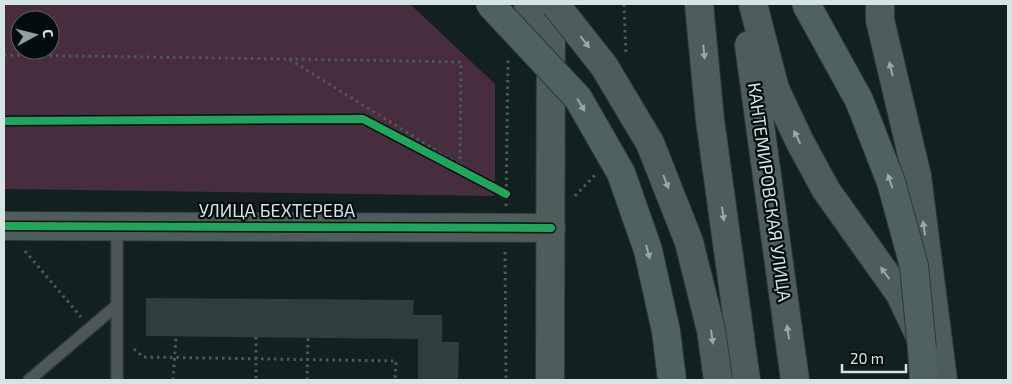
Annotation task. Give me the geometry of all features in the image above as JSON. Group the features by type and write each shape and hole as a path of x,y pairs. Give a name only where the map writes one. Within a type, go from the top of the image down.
{"main road":[{"path":"490,4 578,98 621,173 648,250 666,331 672,380"},
{"path":"528,4 536,24 551,100"},
{"path":"550,380 551,4"},
{"path":"555,4 604,66 650,143 689,242 711,330 718,380"},
{"path":"699,4 710,120 746,380"},
{"name":"КАНТЕМИРОВСКАЯ УЛИЦА","path":"745,4 752,70 795,380"},
{"path":"753,4 775,89 800,142 826,190 900,294 924,344 935,380"},
{"path":"806,4 859,100 891,182 914,266 924,380"},
{"path":"880,4 880,20 917,176 943,380"},
{"name":"УЛИЦА БЕХТЕРЕВА","path":"12,235 117,226 551,228"}],"lane":[{"path":"117,226 117,380"},
{"path":"29,380 116,306"}],"path":[{"path":"506,380 508,51"},
{"path":"4,55 461,62 460,164"},
{"path":"288,59 506,194"},
{"path":"405,141 506,194"},
{"path":"12,235 91,329"},
{"path":"172,380 176,337"},
{"path":"256,338 256,380"},
{"path":"307,380 308,338"},
{"path":"130,344 143,357 396,362 395,380"}],"shaded area":[{"path":"4,4 410,4 495,84 495,196 4,189"}],"building":[{"path":"146,298 414,300 413,315 442,315 442,342 459,342 458,380 418,380 418,339 146,336"}],"cycle path":[{"path":"4,121 363,119 506,194"},
{"path":"4,226 551,228"}]}
